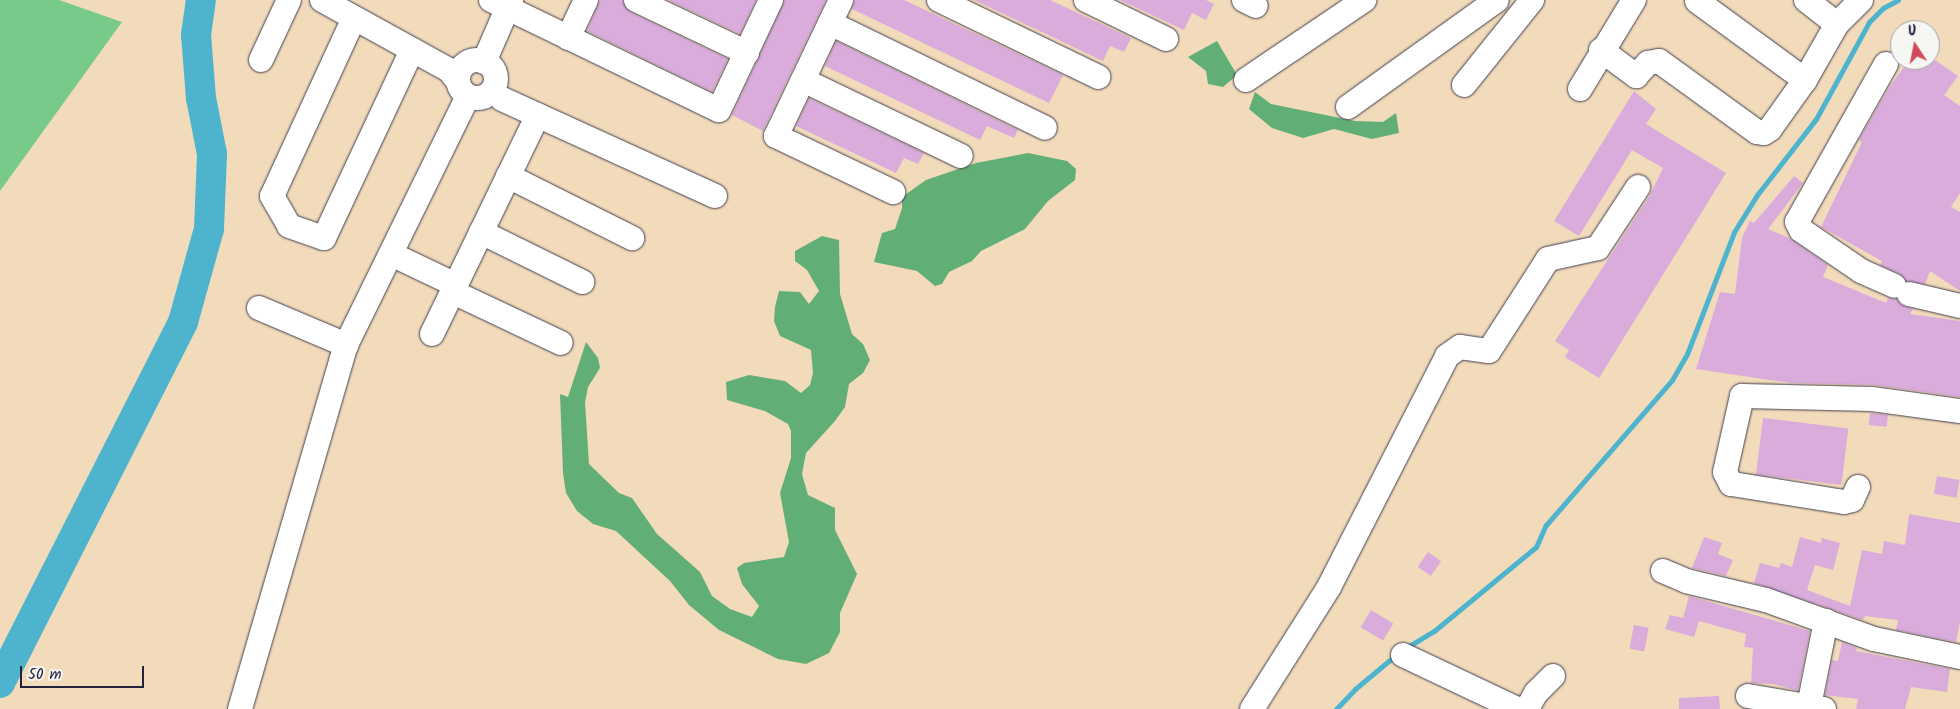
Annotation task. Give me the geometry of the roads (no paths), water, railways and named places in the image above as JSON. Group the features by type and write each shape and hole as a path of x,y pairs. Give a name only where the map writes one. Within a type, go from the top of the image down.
{"street":[{"path":"261,60 289,0"},
{"path":"322,0 449,70 463,88 483,97 494,87 494,72 484,62"},
{"path":"568,38 586,0"},
{"path":"636,0 747,53"},
{"path":"484,62 504,3 568,38 719,110 771,0"},
{"path":"841,0 776,136 892,192"},
{"path":"939,0 1098,77"},
{"path":"1086,0 1166,39"},
{"path":"1246,80 1364,0"},
{"path":"1348,107 1497,0"},
{"path":"1464,86 1532,0"},
{"path":"1580,89 1601,50 1634,0"},
{"path":"1806,0 1837,24"},
{"path":"1601,50 1636,76 1648,62 1659,61 1756,132 1764,133 1770,129 1805,80 1837,24 1861,0"},
{"path":"1697,1 1805,80"},
{"path":"354,18 272,196 289,226 324,238 412,50"},
{"path":"830,23 1045,128"},
{"path":"240,709 346,345 391,254 463,88 465,64 484,62"},
{"path":"1886,64 1797,222 1801,230 1861,271 1901,290 1960,306"},
{"path":"803,80 961,156"},
{"path":"502,99 714,196"},
{"path":"432,334 538,115"},
{"path":"508,176 632,238"},
{"path":"1252,709 1329,587 1447,356 1460,347 1489,351 1548,259 1598,248 1638,187"},
{"path":"481,232 582,282"},
{"path":"391,254 562,343"},
{"path":"258,308 346,345"},
{"path":"1858,487 1852,500 1844,502 1731,484 1725,472 1742,396 1872,398 1960,411"},
{"path":"1663,571 1686,581 1766,600 1896,645 1960,657"},
{"path":"1748,696 1817,708 1826,622"},
{"path":"1403,655 1517,709"},
{"path":"1527,709 1536,694 1553,676"}],"waterway":[{"path":"0,683 183,322 209,229 212,154 201,98 196,35 201,0"},
{"path":"1404,649 1434,631 1536,547 1546,525 1672,380 1687,354 1734,232 1757,195 1816,119 1869,22 1883,8 1898,0"},
{"path":"1336,709 1355,689 1397,654"}]}
